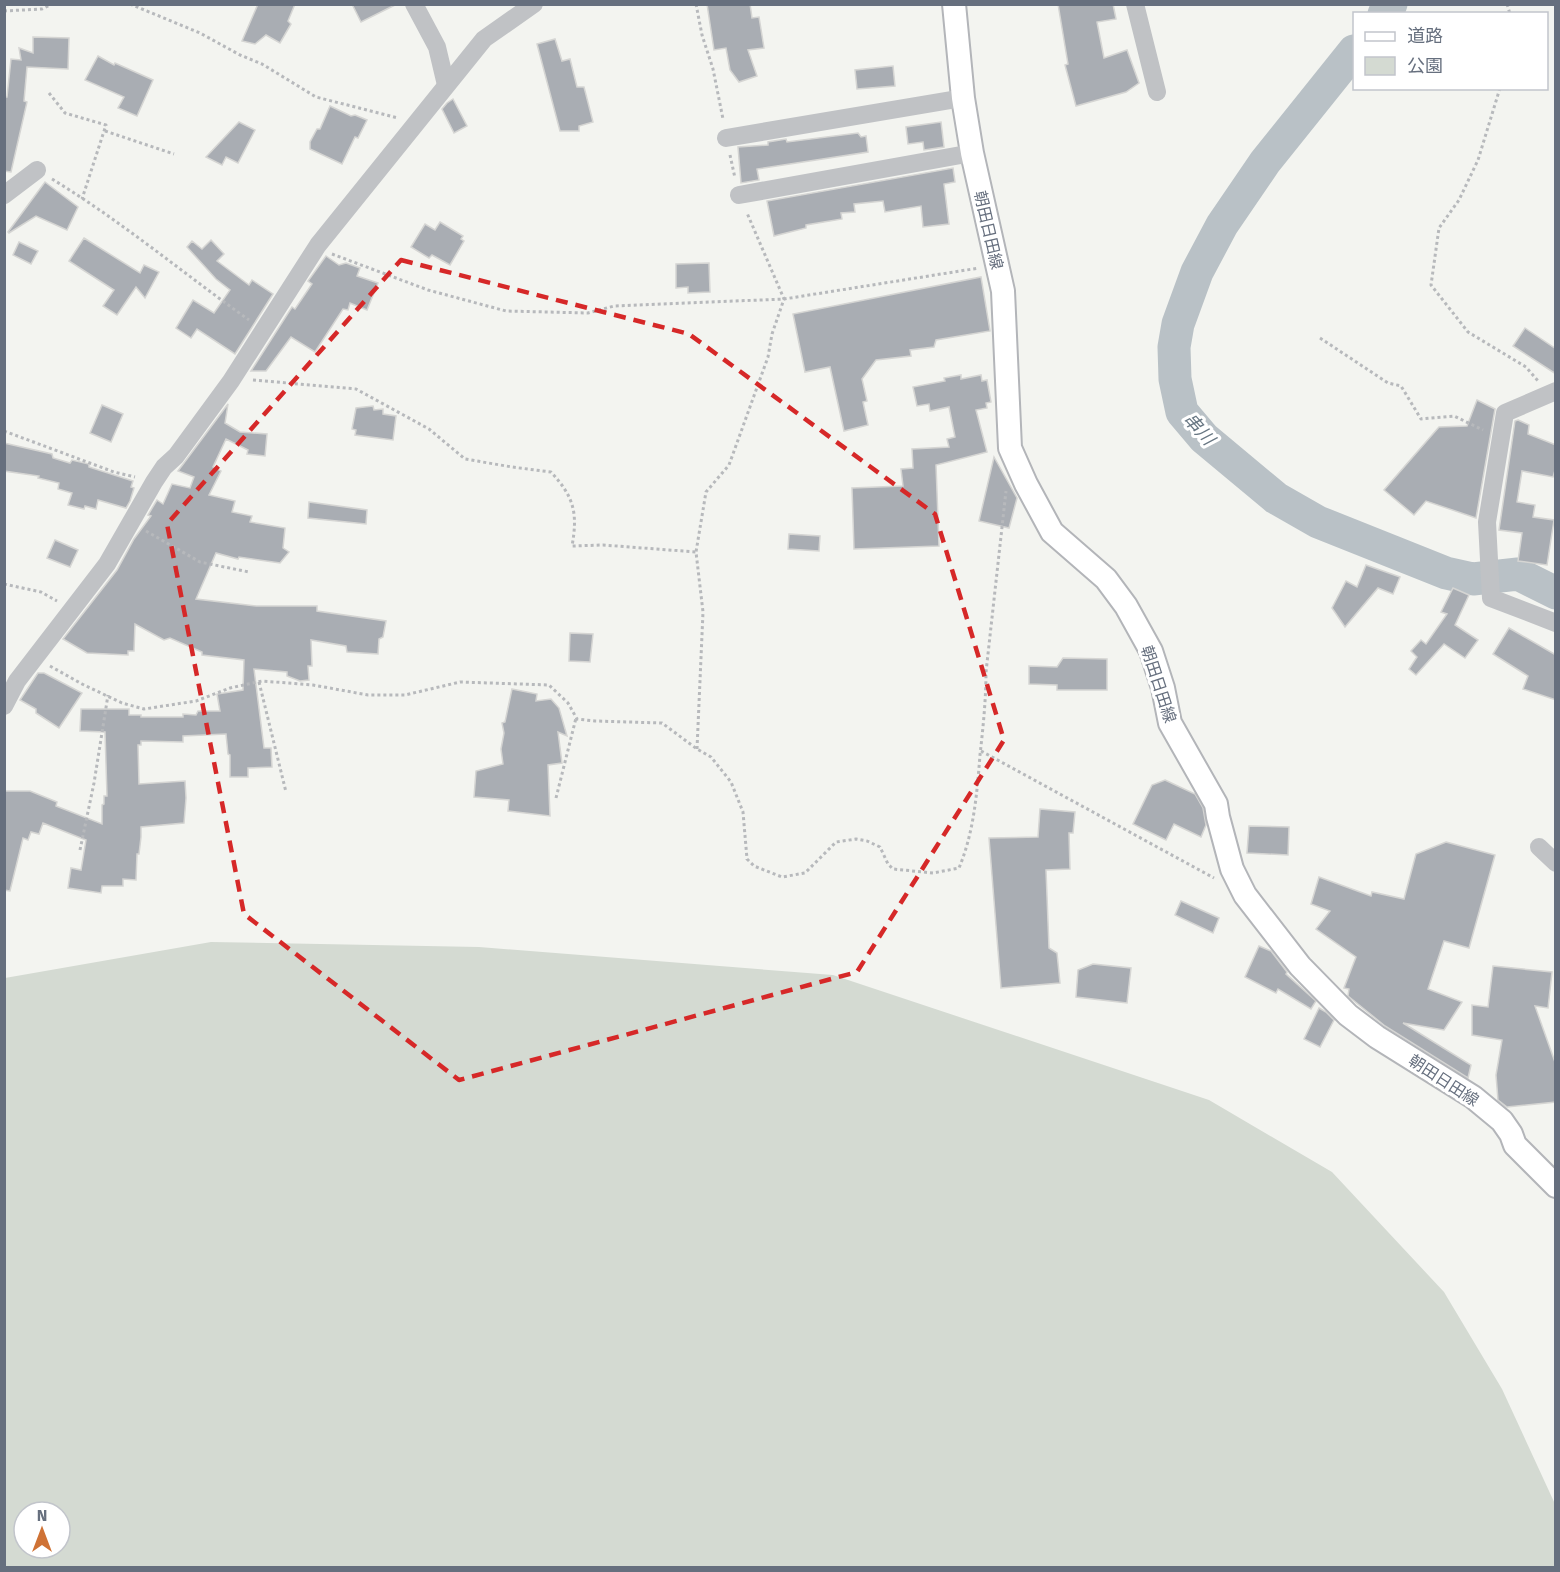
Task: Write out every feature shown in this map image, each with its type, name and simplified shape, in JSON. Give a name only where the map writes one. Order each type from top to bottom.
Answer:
[{"type":"main road","name":"朝田日田線","points":[[954,4],[963,98],[972,153],[998,265],[1003,300],[1010,448],[1026,484],[1052,532],[1106,579],[1126,606],[1151,651],[1163,688],[1170,723],[1216,804],[1232,869],[1245,895],[1300,966],[1348,1015],[1377,1037],[1480,1103],[1502,1121],[1515,1145],[1556,1186]]},
{"type":"street","points":[[414,4],[437,47],[446,85]]},
{"type":"street","points":[[4,706],[17,681],[107,564],[154,482],[231,381],[318,246],[484,39],[534,4]]},
{"type":"street","points":[[1135,4],[1157,92]]},
{"type":"street","points":[[726,138],[963,98]]},
{"type":"street","points":[[739,195],[972,153]]},
{"type":"street","points":[[4,195],[38,170]]},
{"type":"street","points":[[1552,392],[1505,413],[1487,522],[1491,598],[1556,623]]},
{"type":"street","points":[[1539,847],[1556,863]]},
{"type":"path","points":[[4,10],[42,9],[52,4]]},
{"type":"path","points":[[130,4],[200,33],[262,64],[316,97],[415,123]]},
{"type":"path","points":[[1499,90],[1478,160],[1459,200],[1439,228],[1431,285],[1468,332],[1526,368],[1552,392]]},
{"type":"path","points":[[49,93],[65,113],[106,125],[82,199]]},
{"type":"path","points":[[105,131],[174,154]]},
{"type":"path","points":[[38,170],[168,259],[199,285],[258,327],[264,328]]},
{"type":"path","points":[[318,246],[339,257],[428,290],[506,311],[588,313],[614,306],[784,299],[998,265]]},
{"type":"path","points":[[696,749],[703,612],[696,552],[706,492],[729,465],[768,357],[772,334],[784,299]]},
{"type":"path","points":[[1320,338],[1388,383],[1401,386],[1421,419],[1454,416],[1500,440]]},
{"type":"path","points":[[231,381],[256,380],[356,389],[429,429],[465,459],[512,468],[551,471],[573,503],[576,525],[572,546],[603,545],[696,552]]},
{"type":"path","points":[[4,431],[114,472],[154,482]]},
{"type":"path","points":[[36,656],[43,663],[82,684],[123,703],[144,709],[196,701],[230,688],[259,682],[313,685],[368,695],[405,695],[460,682],[549,685],[568,703],[577,719],[662,723],[696,749],[711,757],[731,782],[743,812],[747,859],[754,866],[782,877],[805,873],[836,842],[856,839],[880,847],[893,869],[933,873],[959,868],[969,845],[981,751],[986,672],[1006,491]]},
{"type":"path","points":[[131,522],[200,562],[249,572]]},
{"type":"path","points":[[4,584],[41,592],[72,610]]},
{"type":"path","points":[[259,682],[286,792]]},
{"type":"path","points":[[80,850],[94,783],[108,695]]},
{"type":"path","points":[[556,798],[576,717]]},
{"type":"path","points":[[981,751],[1214,879]]},
{"type":"highlighted area","points":[[401,260],[689,334],[935,514],[1004,740],[857,972],[459,1080],[244,914],[167,524]]},
{"type":"green space","points":[[211,942],[479,947],[833,975],[1209,1100],[1332,1172],[1444,1292],[1502,1389],[1555,1504],[1555,1567],[5,1567],[5,978]]},
{"type":"building","points":[[258,4],[295,4],[288,21],[291,24],[280,43],[266,35],[255,44],[242,41]]},
{"type":"building","points":[[352,4],[397,4],[361,22]]},
{"type":"building","points":[[707,4],[750,4],[752,18],[759,17],[764,48],[748,50],[757,76],[739,82],[730,70],[726,48],[714,50]]},
{"type":"building","points":[[1058,4],[1113,4],[1116,19],[1097,22],[1104,58],[1127,50],[1139,83],[1126,92],[1076,106],[1065,65],[1068,64]]},
{"type":"building","points":[[33,37],[69,38],[68,69],[27,67],[24,101],[27,102],[11,172],[4,171],[4,97],[7,97],[11,59],[21,60],[19,48],[33,53]]},
{"type":"building","points":[[555,39],[562,61],[570,59],[577,87],[584,87],[593,122],[579,126],[579,131],[560,131],[537,44]]},
{"type":"building","points":[[98,56],[114,65],[115,63],[153,80],[137,116],[118,108],[124,97],[85,80]]},
{"type":"building","points":[[893,66],[895,86],[857,89],[855,70]]},
{"type":"building","points":[[453,99],[467,126],[454,133],[442,109]]},
{"type":"building","points":[[330,106],[351,116],[355,115],[367,120],[358,138],[355,137],[342,164],[310,149],[310,142],[317,129],[320,129]]},
{"type":"building","points":[[239,122],[255,130],[238,163],[226,157],[222,165],[206,157]]},
{"type":"building","points":[[941,122],[944,147],[924,150],[923,142],[908,144],[906,127]]},
{"type":"building","points":[[858,133],[861,137],[866,136],[868,152],[757,169],[759,180],[741,183],[738,147],[768,145],[768,142],[786,139],[787,142]]},
{"type":"building","points":[[953,168],[955,182],[944,184],[949,224],[923,227],[921,206],[885,212],[883,201],[854,204],[855,212],[841,213],[842,219],[806,225],[806,228],[774,236],[767,201]]},
{"type":"building","points":[[45,182],[78,207],[67,230],[36,216],[9,233],[8,232]]},
{"type":"building","points":[[440,222],[463,236],[461,239],[464,241],[450,265],[432,255],[429,258],[411,247],[425,224],[435,230]]},
{"type":"building","points":[[84,238],[140,273],[144,265],[159,272],[145,298],[136,287],[117,315],[103,306],[114,290],[69,261]]},
{"type":"building","points":[[211,240],[224,254],[217,261],[249,285],[252,280],[273,294],[235,354],[197,329],[191,338],[176,328],[193,300],[214,313],[230,290],[216,279],[187,247],[192,241],[202,249]]},
{"type":"building","points":[[19,242],[38,251],[31,264],[13,255]]},
{"type":"building","points":[[326,256],[339,265],[346,263],[360,268],[357,276],[378,283],[367,310],[350,303],[348,310],[343,309],[315,352],[291,337],[266,371],[251,371],[292,307],[295,309],[312,284],[308,281]]},
{"type":"building","points":[[709,263],[710,292],[688,293],[688,287],[676,288],[676,264]]},
{"type":"building","points":[[981,277],[990,331],[936,340],[934,347],[910,350],[911,356],[876,360],[862,379],[867,401],[863,402],[868,425],[844,431],[830,367],[805,372],[793,314]]},
{"type":"building","points":[[1525,328],[1556,349],[1556,374],[1513,346]]},
{"type":"building","points":[[961,375],[961,379],[981,375],[982,381],[987,380],[991,402],[986,403],[987,408],[976,410],[987,452],[936,465],[939,546],[854,549],[852,488],[903,486],[901,469],[913,468],[912,449],[949,447],[947,439],[955,437],[949,407],[930,411],[929,404],[917,406],[913,387],[945,381],[944,378]]},
{"type":"building","points":[[1477,400],[1495,409],[1476,518],[1426,501],[1414,515],[1384,490],[1439,427],[1467,426]]},
{"type":"building","points":[[228,404],[225,423],[240,432],[267,434],[265,456],[247,454],[248,450],[226,439],[213,467],[221,471],[209,495],[235,501],[232,512],[252,516],[250,522],[285,528],[283,548],[289,552],[280,563],[239,557],[238,559],[216,553],[196,599],[256,606],[317,606],[317,611],[386,621],[383,637],[379,639],[378,654],[347,652],[346,646],[311,640],[312,666],[308,666],[309,680],[300,681],[287,676],[287,672],[254,669],[264,748],[271,748],[272,767],[248,768],[248,777],[230,777],[230,755],[226,734],[183,736],[183,742],[141,741],[141,745],[138,745],[139,784],[185,781],[186,798],[184,823],[141,827],[136,880],[123,879],[123,886],[102,886],[101,893],[68,888],[71,868],[81,870],[86,840],[43,823],[39,834],[31,832],[28,840],[23,838],[10,891],[4,890],[4,791],[30,791],[57,802],[56,806],[102,824],[102,805],[104,796],[107,796],[105,732],[80,731],[81,709],[129,709],[129,715],[141,715],[141,717],[183,717],[183,714],[196,715],[198,711],[220,711],[217,694],[243,690],[244,660],[202,655],[202,652],[170,638],[164,640],[135,624],[134,651],[128,651],[128,655],[87,653],[63,639],[117,570],[134,539],[151,516],[148,515],[157,500],[163,504],[172,484],[190,488],[194,477],[178,471]]},
{"type":"building","points":[[102,405],[123,414],[111,442],[90,433]]},
{"type":"building","points":[[373,406],[374,410],[383,409],[383,414],[396,416],[393,440],[355,435],[356,430],[352,429],[356,408]]},
{"type":"building","points":[[1515,421],[1529,425],[1528,434],[1556,445],[1556,467],[1553,477],[1522,471],[1517,502],[1535,505],[1533,517],[1554,520],[1547,565],[1518,561],[1522,533],[1499,530]]},
{"type":"building","points":[[4,443],[52,454],[53,458],[70,463],[72,460],[89,464],[89,467],[133,481],[131,487],[134,488],[130,501],[126,508],[98,500],[96,509],[68,505],[72,493],[58,489],[59,483],[38,478],[39,476],[4,471]]},
{"type":"building","points":[[994,457],[1017,498],[1009,528],[979,521]]},
{"type":"building","points":[[309,502],[367,510],[366,524],[308,518]]},
{"type":"building","points":[[789,534],[820,536],[819,551],[788,549]]},
{"type":"building","points":[[55,540],[78,550],[70,567],[47,558]]},
{"type":"building","points":[[1366,565],[1400,577],[1393,594],[1378,588],[1345,627],[1332,608],[1346,581],[1357,587]]},
{"type":"building","points":[[1453,588],[1469,595],[1455,625],[1478,640],[1465,658],[1444,644],[1416,675],[1409,669],[1417,657],[1411,651],[1421,640],[1426,644],[1447,614],[1441,612]]},
{"type":"building","points":[[1509,628],[1556,655],[1556,700],[1523,689],[1528,676],[1493,654]]},
{"type":"building","points":[[570,633],[593,634],[590,662],[569,661]]},
{"type":"building","points":[[1063,658],[1107,659],[1107,690],[1057,690],[1057,685],[1029,684],[1029,666],[1057,667]]},
{"type":"building","points":[[38,673],[44,673],[82,693],[59,728],[36,713],[36,709],[20,700]]},
{"type":"building","points":[[512,689],[537,694],[536,701],[551,699],[559,708],[567,736],[558,732],[562,763],[548,765],[550,816],[508,811],[509,800],[474,797],[476,771],[503,764],[502,723],[505,722]]},
{"type":"building","points":[[1165,780],[1195,794],[1203,808],[1206,825],[1201,837],[1174,824],[1166,840],[1133,824],[1152,785]]},
{"type":"building","points":[[1040,809],[1075,812],[1073,833],[1069,833],[1070,869],[1046,870],[1049,948],[1057,953],[1060,983],[1001,988],[989,838],[1038,837]]},
{"type":"building","points":[[1249,826],[1289,827],[1288,855],[1247,853]]},
{"type":"building","points":[[1446,842],[1495,855],[1469,948],[1444,941],[1428,989],[1462,1002],[1444,1030],[1403,1023],[1471,1065],[1468,1078],[1385,1026],[1348,996],[1349,989],[1344,988],[1356,957],[1316,929],[1330,911],[1311,904],[1319,877],[1371,896],[1372,892],[1404,899],[1416,854]]},
{"type":"building","points":[[1181,901],[1219,918],[1213,933],[1175,915]]},
{"type":"building","points":[[1259,946],[1271,951],[1287,972],[1286,974],[1316,1001],[1311,1009],[1278,989],[1276,993],[1245,977]]},
{"type":"building","points":[[1093,964],[1131,968],[1127,1003],[1076,997],[1078,970]]},
{"type":"building","points":[[1493,966],[1552,972],[1548,1008],[1535,1006],[1556,1065],[1556,1102],[1507,1107],[1498,1100],[1496,1075],[1502,1040],[1472,1035],[1472,1005],[1488,1007]]},
{"type":"building","points":[[1319,1008],[1334,1020],[1320,1047],[1304,1039]]},
{"type":"waterway","name":"串川","points":[[1385,12],[1391,4]]},
{"type":"waterway","name":"串川","points":[[1353,52],[1265,162],[1222,225],[1197,272],[1178,324],[1174,347],[1175,379],[1182,412],[1204,438],[1276,498],[1318,522],[1446,573],[1473,579],[1518,574],[1556,593]]}]
